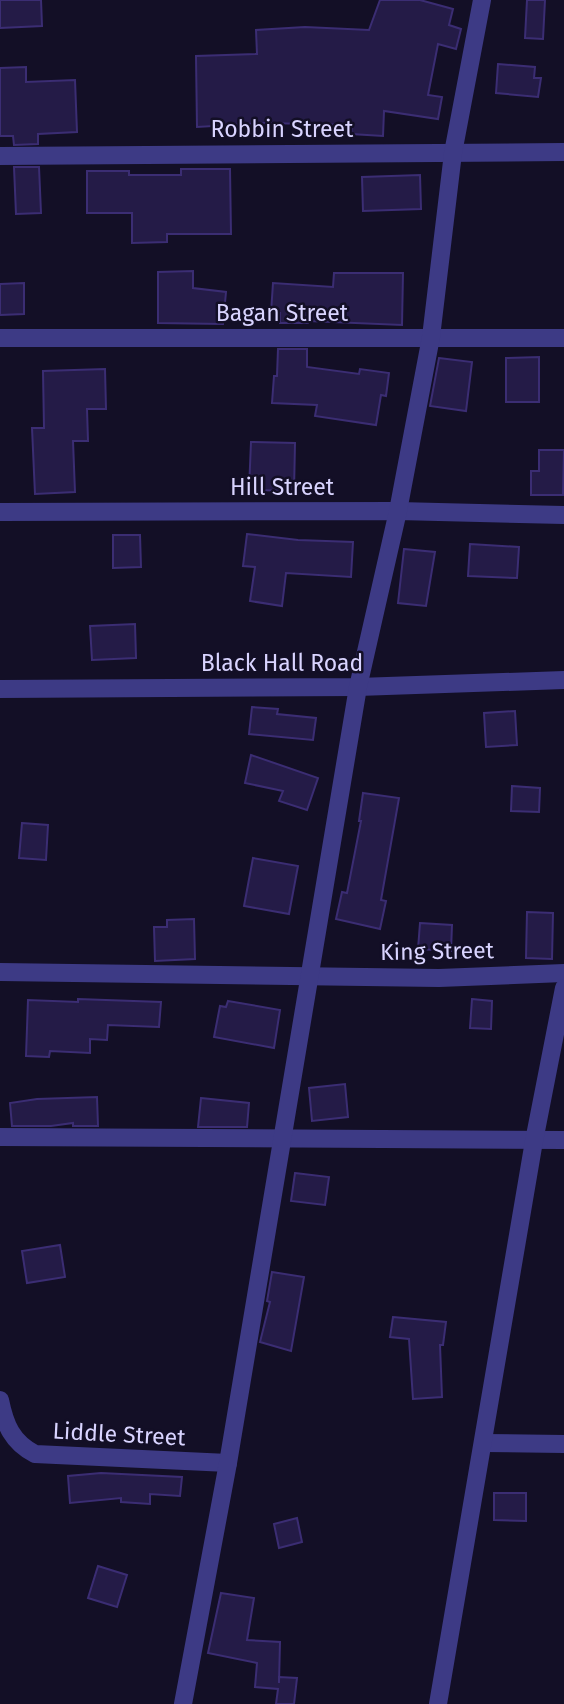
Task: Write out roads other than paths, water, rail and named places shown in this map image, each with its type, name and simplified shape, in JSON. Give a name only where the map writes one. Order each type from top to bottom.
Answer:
[{"type":"street","points":[[183,1704],[228,1464],[358,687],[398,511],[431,337],[453,153],[482,0]]},
{"type":"street","name":"Robbin Street","points":[[0,156],[564,152]]},
{"type":"street","name":"Bagan Street","points":[[0,338],[564,338]]},
{"type":"street","name":"Hill Street","points":[[0,512],[398,511],[564,515]]},
{"type":"street","name":"Black Hall Road","points":[[0,688],[358,687],[564,680]]},
{"type":"street","name":"King Street","points":[[0,972],[439,978],[564,973]]},
{"type":"street","points":[[438,1704],[534,1141],[564,988]]},
{"type":"street","points":[[0,1137],[564,1140]]},
{"type":"street","name":"Liddle Street","points":[[0,1400],[9,1432],[21,1447],[35,1454],[228,1464]]},
{"type":"street","points":[[484,1443],[564,1444]]}]
